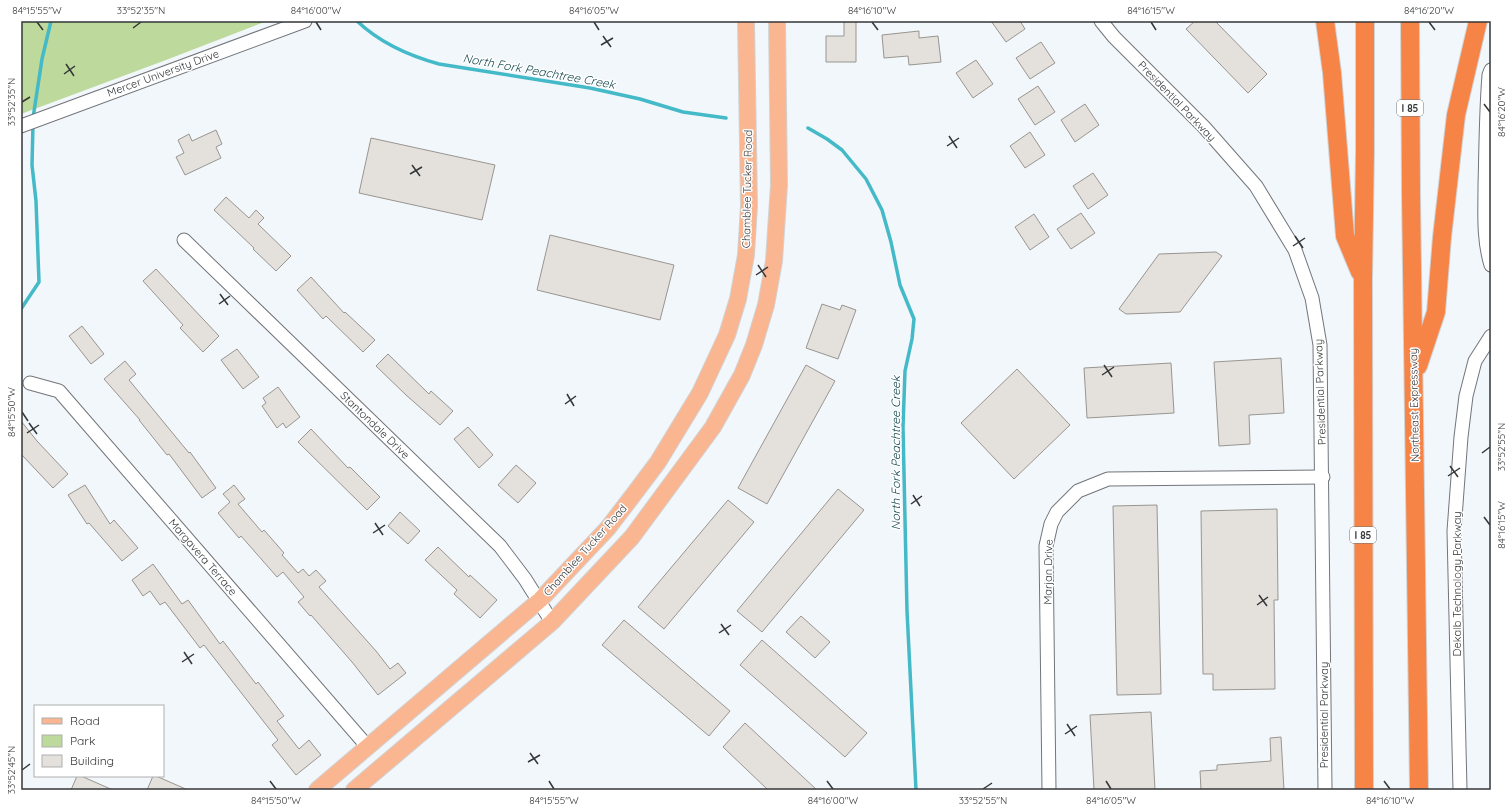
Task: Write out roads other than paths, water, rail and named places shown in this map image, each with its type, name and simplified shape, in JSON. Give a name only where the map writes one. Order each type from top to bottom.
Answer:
[{"type":"highway","points":[[1325,21],[1332,73],[1345,236],[1363,280]]},
{"type":"highway","name":"I 85","points":[[1364,790],[1363,280],[1366,150],[1365,21]]},
{"type":"highway","name":"Northeast Expressway","points":[[1410,21],[1419,790]]},
{"type":"highway","points":[[1414,378],[1436,312],[1442,237],[1456,115],[1478,21]]},
{"type":"main road","name":"Chamblee Tucker Road","points":[[317,790],[540,600],[608,528],[658,462],[700,393],[728,336],[738,299],[746,255],[749,206],[746,21]]},
{"type":"main road","points":[[354,790],[552,622],[632,537],[713,427],[742,376],[754,345],[766,305],[774,262],[778,185],[777,21]]},
{"type":"street","name":"Mercer University Drive","points":[[23,125],[304,21]]},
{"type":"street","points":[[737,21],[746,42]]},
{"type":"street","name":"Presidential Parkway","points":[[1101,21],[1114,37],[1204,127],[1256,186],[1295,250],[1312,298],[1320,346],[1323,477],[1325,790]]},
{"type":"street","points":[[1491,70],[1489,75],[1486,122],[1485,230],[1488,256],[1491,265]]},
{"type":"street","name":"Stantondale Drive","points":[[184,240],[500,546],[540,600],[552,622]]},
{"type":"street","name":"Dekalb Technology Parkway","points":[[1460,790],[1455,523],[1466,396],[1475,361],[1491,336]]},
{"type":"street","name":"Margavera Terrace","points":[[30,383],[59,391],[367,746]]},
{"type":"street","name":"Marjan Drive","points":[[1049,790],[1046,546],[1051,524],[1058,512],[1078,490],[1108,479],[1323,477]]},
{"type":"waterway","points":[[33,118],[42,59],[51,21]]},
{"type":"waterway","name":"North Fork Peachtree Creek","points":[[357,21],[385,42],[417,57],[439,64],[590,88],[640,99],[683,112],[726,118]]},
{"type":"waterway","points":[[21,309],[39,282],[36,201],[32,165],[33,124]]},
{"type":"waterway","name":"North Fork Peachtree Creek","points":[[808,128],[842,150],[866,179],[882,210],[891,242],[900,285],[914,319],[912,339],[905,371],[903,427],[907,611],[916,790]]}]
